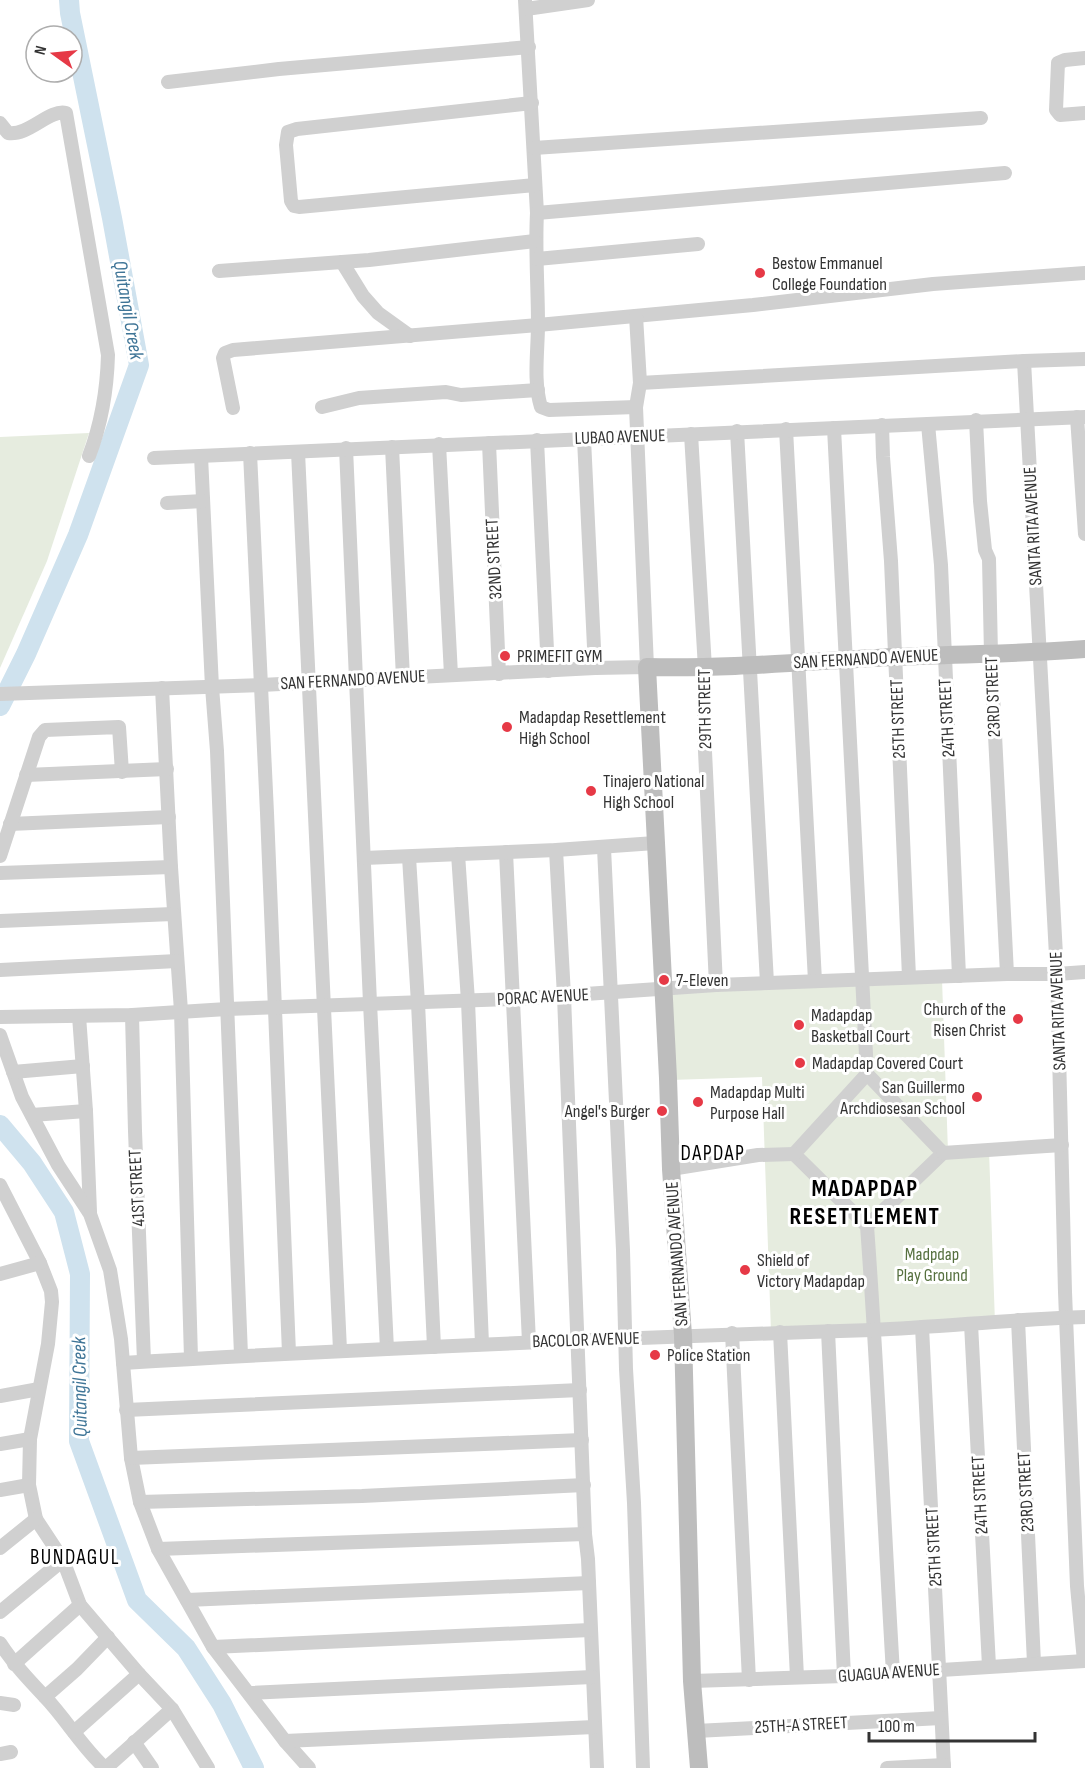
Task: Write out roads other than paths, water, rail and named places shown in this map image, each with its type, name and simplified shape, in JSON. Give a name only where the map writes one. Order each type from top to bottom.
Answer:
[{"type":"main road","name":"SAN FERNANDO AVENUE","points":[[699,1768],[693,1681],[683,1335],[671,1169],[647,667],[705,668],[846,659],[1040,653],[1085,649]]},
{"type":"street","points":[[588,0],[526,4],[537,213],[538,390],[541,407],[549,410],[636,407]]},
{"type":"street","points":[[168,82],[279,69],[529,47]]},
{"type":"street","points":[[1085,58],[1058,63],[1056,110],[1060,115],[1085,113]]},
{"type":"street","points":[[532,103],[292,130],[288,132],[286,145],[291,201],[294,206],[299,207],[535,185]]},
{"type":"street","points":[[0,123],[8,133],[14,134],[57,113],[66,113],[108,355],[107,390],[97,436],[89,456]]},
{"type":"street","points":[[534,148],[981,118]]},
{"type":"street","points":[[537,213],[1005,173]]},
{"type":"street","points":[[219,271],[342,262],[536,241]]},
{"type":"street","points":[[537,259],[698,244]]},
{"type":"street","points":[[342,262],[363,296],[378,313],[410,336]]},
{"type":"street","points":[[233,408],[223,357],[225,353],[233,350],[538,326],[753,305],[933,284],[1085,273]]},
{"type":"street","name":"SAN FERNANDO AVENUE","points":[[0,694],[261,685],[647,667],[636,407],[640,383],[636,315]]},
{"type":"street","points":[[640,383],[1085,359]]},
{"type":"street","name":"SANTA RITA AVENUE","points":[[1024,361],[1057,974],[1066,1317],[1080,1519],[1077,1586],[1085,1661]]},
{"type":"street","points":[[322,407],[358,398],[446,392],[461,394],[538,390]]},
{"type":"street","points":[[1081,417],[1085,534]]},
{"type":"street","name":"LUBAO AVENUE","points":[[154,458],[1081,417]]},
{"type":"street","name":"23RD STREET","points":[[976,420],[980,501],[985,550],[989,559],[991,655],[1007,974]]},
{"type":"street","name":"24TH STREET","points":[[928,424],[941,565],[959,976]]},
{"type":"street","name":"25TH STREET","points":[[882,425],[891,561],[909,977]]},
{"type":"street","points":[[834,428],[867,1074],[944,1153]]},
{"type":"street","points":[[786,429],[815,981]]},
{"type":"street","points":[[737,431],[767,983]]},
{"type":"street","name":"29TH STREET","points":[[691,434],[705,668],[704,730],[716,985]]},
{"type":"street","points":[[584,439],[595,668]]},
{"type":"street","points":[[537,440],[548,671]]},
{"type":"street","name":"32ND STREET","points":[[489,443],[499,674]]},
{"type":"street","points":[[439,444],[451,675]]},
{"type":"street","points":[[392,447],[403,678]]},
{"type":"street","points":[[346,448],[387,1349]]},
{"type":"street","points":[[298,452],[340,1350]]},
{"type":"street","points":[[250,453],[289,1353]]},
{"type":"street","points":[[201,456],[217,751],[241,1355]]},
{"type":"street","points":[[167,503],[203,501]]},
{"type":"street","points":[[162,688],[181,1011],[191,1358]]},
{"type":"street","points":[[0,856],[41,734],[48,729],[119,727],[122,772]]},
{"type":"street","points":[[26,776],[167,769]]},
{"type":"street","points":[[10,824],[169,818]]},
{"type":"street","points":[[364,858],[604,848],[655,843]]},
{"type":"street","points":[[604,848],[634,1503],[643,1768]]},
{"type":"street","points":[[556,850],[597,1768]]},
{"type":"street","points":[[506,852],[529,1342]]},
{"type":"street","points":[[458,854],[468,1000],[482,1344]]},
{"type":"street","points":[[409,857],[434,1347]]},
{"type":"street","points":[[0,873],[171,867]]},
{"type":"street","points":[[0,921],[174,914]]},
{"type":"street","points":[[0,970],[177,961]]},
{"type":"street","name":"PORAC AVENUE","points":[[0,1017],[132,1015],[227,1009],[513,999],[716,985],[1085,972]]},
{"type":"street","name":"41ST STREET","points":[[132,1015],[144,1361]]},
{"type":"street","points":[[79,1016],[90,1214]]},
{"type":"street","points":[[0,1035],[32,1115],[58,1164],[90,1214],[114,1286],[131,1458],[140,1503],[158,1550],[213,1647],[285,1742],[309,1768]]},
{"type":"street","points":[[13,1072],[83,1066]]},
{"type":"street","points":[[671,1169],[758,1155],[794,1154],[867,1074]]},
{"type":"street","points":[[32,1115],[86,1111]]},
{"type":"street","points":[[867,1226],[944,1153],[1062,1145]]},
{"type":"street","points":[[794,1154],[867,1226],[893,1672]]},
{"type":"street","points":[[2,1194],[40,1263],[51,1291],[48,1344],[30,1439],[29,1485],[36,1520],[63,1560],[80,1605],[172,1709],[208,1768]]},
{"type":"street","points":[[0,1274],[40,1263]]},
{"type":"street","name":"BACOLOR AVENUE","points":[[123,1363],[340,1350],[732,1333],[874,1330],[1085,1317]]},
{"type":"street","name":"23RD STREET","points":[[1018,1320],[1034,1663]]},
{"type":"street","name":"24TH STREET","points":[[971,1324],[989,1666]]},
{"type":"street","name":"25TH STREET","points":[[922,1327],[944,1767]]},
{"type":"street","points":[[828,1331],[844,1676]]},
{"type":"street","points":[[780,1332],[797,1677]]},
{"type":"street","points":[[732,1333],[749,1680]]},
{"type":"street","points":[[0,1396],[39,1389]]},
{"type":"street","points":[[126,1410],[580,1390]]},
{"type":"street","points":[[0,1444],[30,1439]]},
{"type":"street","points":[[131,1458],[582,1440]]},
{"type":"street","points":[[0,1490],[29,1485]]},
{"type":"street","points":[[140,1503],[362,1496],[584,1485]]},
{"type":"street","points":[[0,1548],[36,1520]]},
{"type":"street","points":[[158,1550],[585,1534]]},
{"type":"street","points":[[0,1612],[63,1560]]},
{"type":"street","points":[[187,1600],[589,1583]]},
{"type":"street","points":[[14,1664],[80,1605]]},
{"type":"street","points":[[213,1647],[590,1630]]},
{"type":"street","points":[[45,1697],[108,1637]]},
{"type":"street","points":[[0,1643],[14,1664],[105,1768],[172,1709]]},
{"type":"street","name":"GUAGUA AVENUE","points":[[693,1681],[844,1676],[1085,1661]]},
{"type":"street","points":[[74,1732],[139,1674]]},
{"type":"street","points":[[249,1694],[592,1677]]},
{"type":"street","name":"25TH-A STREET","points":[[696,1731],[941,1718]]},
{"type":"street","points":[[285,1742],[594,1726]]},
{"type":"street","points":[[134,1742],[152,1768]]},
{"type":"street","points":[[887,1768],[944,1767]]},
{"type":"waterway","name":"Quitangil Creek","points":[[0,706],[26,654],[78,535],[139,365],[69,0]]},
{"type":"waterway","name":"Quitangil Creek","points":[[0,1125],[32,1163],[64,1212],[80,1274],[79,1441],[137,1600],[186,1648],[222,1704],[254,1768]]},
{"type":"place","name":"Bestow Emmanuel College Foundation","points":[[760,273]]},
{"type":"place","name":"PRIMEFIT GYM","points":[[505,656]]},
{"type":"place","name":"Madapdap Resettlement High School","points":[[507,727]]},
{"type":"place","name":"Tinajero National High School","points":[[591,791]]},
{"type":"place","name":"7-Eleven","points":[[664,980]]},
{"type":"place","name":"Church of the Risen Christ","points":[[1018,1019]]},
{"type":"place","name":"Madapdap Basketball Court","points":[[799,1025]]},
{"type":"place","name":"Madapdap Covered Court","points":[[800,1063]]},
{"type":"place","name":"San Guillermo Archdiosesan School","points":[[977,1097]]},
{"type":"place","name":"Madapdap Multi Purpose Hall","points":[[698,1102]]},
{"type":"place","name":"Angel's Burger","points":[[662,1111]]},
{"type":"place","name":"Shield of Victory Madapdap","points":[[745,1270]]},
{"type":"place","name":"Police Station","points":[[655,1355]]},
{"type":"district","name":"DAPDAP","points":[[713,1153]]},
{"type":"district","name":"MADAPDAP RESETTLEMENT","points":[[865,1202]]},
{"type":"district","name":"BUNDAGUL","points":[[75,1557]]},
{"type":"park label","name":"Madpdap Play Ground","points":[[932,1264]]}]
